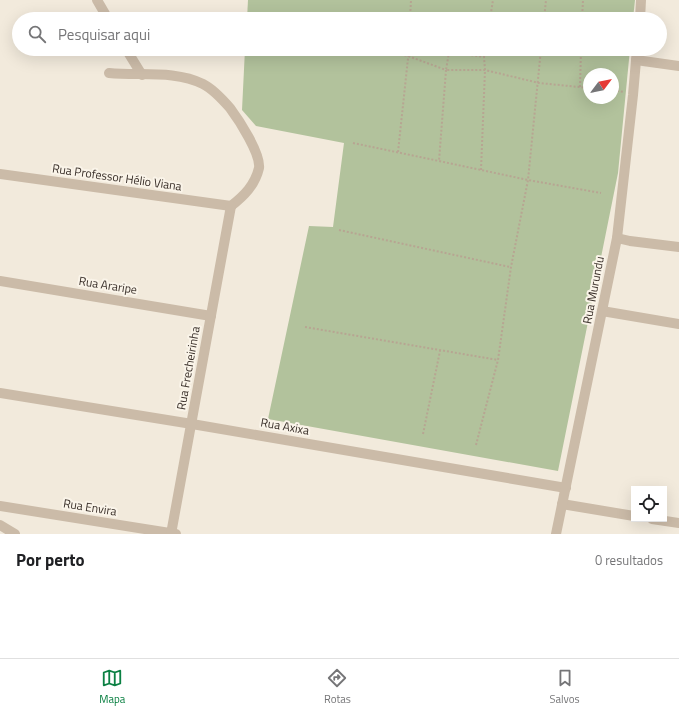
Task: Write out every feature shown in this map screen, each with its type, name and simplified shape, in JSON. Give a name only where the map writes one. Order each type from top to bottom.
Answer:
[{"type":"street","points":[[97,0],[104,12]]},
{"type":"street","points":[[640,12],[641,0]]},
{"type":"street","points":[[130,56],[142,75]]},
{"type":"street","name":"Rua Murundu","points":[[556,534],[617,238],[636,56]]},
{"type":"street","points":[[636,60],[679,66]]},
{"type":"street","points":[[109,73],[164,75],[186,78],[203,84],[221,99],[238,120],[256,152],[259,166],[256,179],[249,191],[231,206]]},
{"type":"street","name":"Rua Professor Hélio Viana","points":[[0,174],[231,206]]},
{"type":"street","name":"Rua Frecheirinha","points":[[173,534],[231,206]]},
{"type":"street","points":[[617,238],[679,247]]},
{"type":"street","name":"Rua Araripe","points":[[0,281],[211,316]]},
{"type":"street","points":[[602,311],[679,324]]},
{"type":"street","name":"Rua Axixa","points":[[0,393],[192,424],[566,488]]},
{"type":"street","points":[[562,504],[631,516]]},
{"type":"street","name":"Rua Envira","points":[[0,506],[173,534]]},
{"type":"street","points":[[667,522],[679,524]]},
{"type":"street","points":[[0,525],[15,534]]},
{"type":"path","points":[[410,12],[411,0]]},
{"type":"path","points":[[491,12],[493,0]]},
{"type":"path","points":[[545,12],[546,0]]},
{"type":"path","points":[[582,12],[583,0]]},
{"type":"path","points":[[398,152],[408,56],[446,70],[485,70],[538,83],[583,87]]},
{"type":"path","points":[[439,161],[448,56]]},
{"type":"path","points":[[477,56],[484,57],[485,70],[481,170]]},
{"type":"path","points":[[476,445],[498,360],[510,267],[528,180],[541,56]]},
{"type":"path","points":[[580,87],[581,56]]},
{"type":"path","points":[[354,144],[528,180],[601,193]]},
{"type":"path","points":[[339,230],[510,267]]},
{"type":"path","points":[[305,327],[498,360]]},
{"type":"path","points":[[423,434],[440,350]]},
{"type":"green space","points":[[248,0],[635,0],[634,12],[247,12]]},
{"type":"green space","points":[[245,56],[629,56],[618,173],[558,471],[268,419],[309,226],[333,227],[344,143],[256,126],[242,110]]}]
